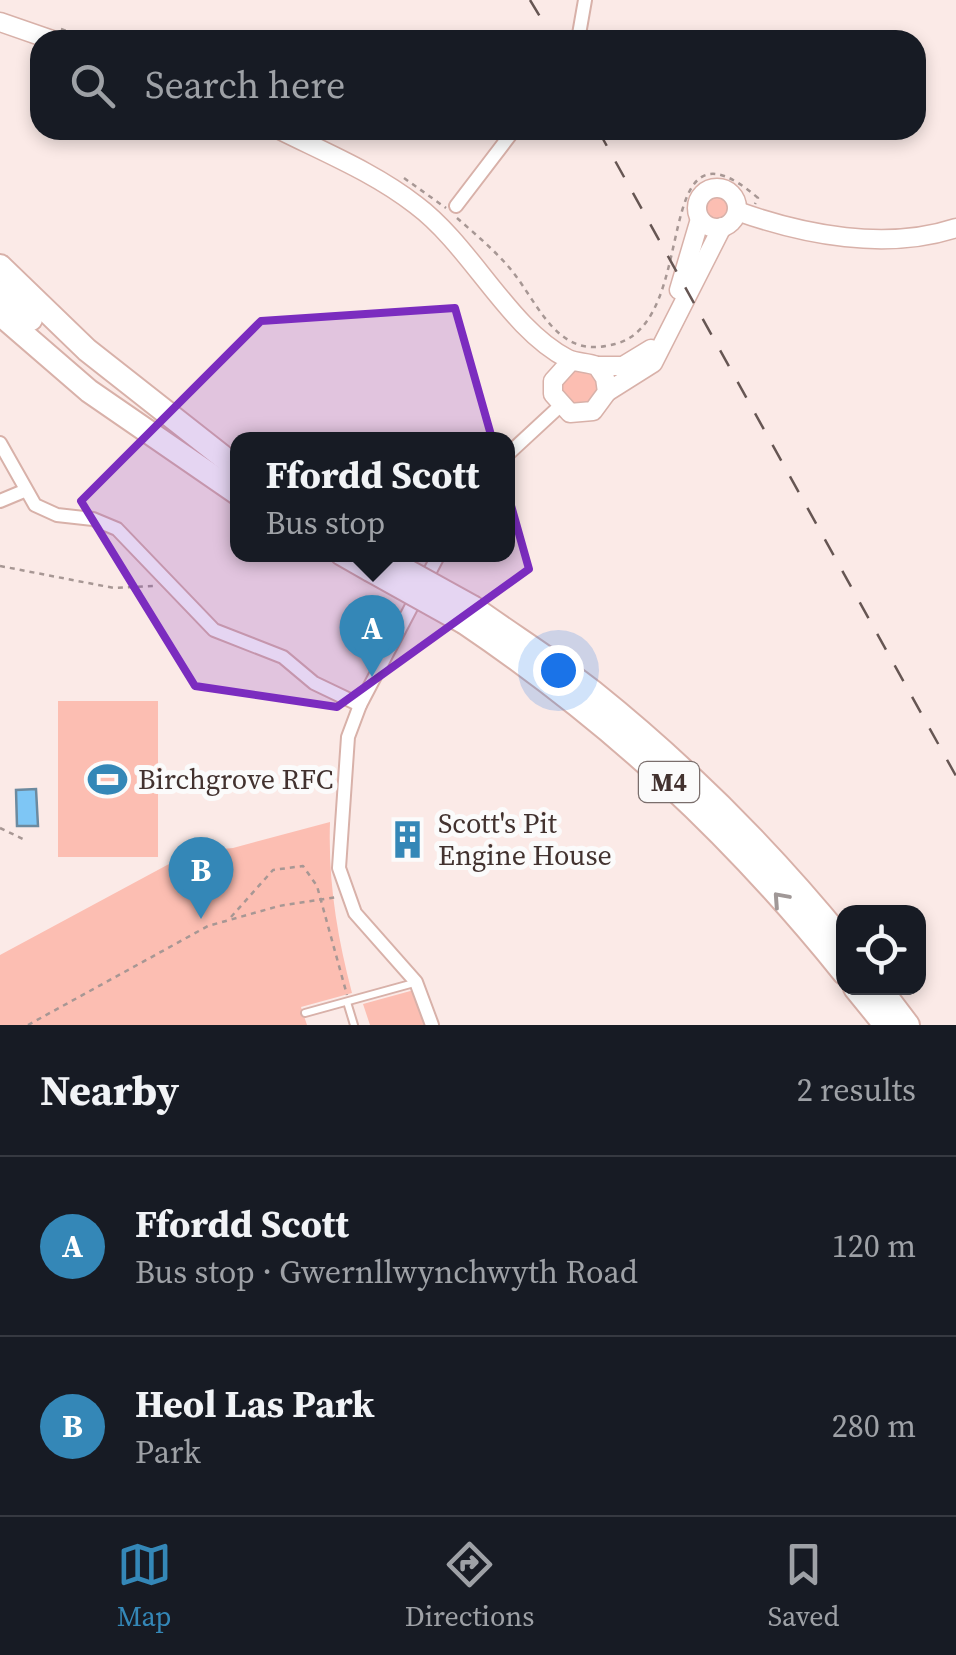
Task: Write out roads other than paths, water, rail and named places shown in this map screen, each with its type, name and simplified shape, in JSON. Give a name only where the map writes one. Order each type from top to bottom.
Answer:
[{"type":"highway","points":[[0,266],[87,350],[230,465]]},
{"type":"highway","points":[[0,292],[99,377],[230,466]]},
{"type":"highway","points":[[0,314],[89,391]]},
{"type":"highway","points":[[0,330],[230,487]]},
{"type":"highway","name":"M4","points":[[379,562],[592,691],[693,782],[805,894],[836,932]]},
{"type":"highway","name":"M4","points":[[470,615],[628,742],[690,801],[836,964]]},
{"type":"highway","points":[[861,995],[885,1025]]},
{"type":"highway","points":[[885,995],[908,1025]]},
{"type":"main road","points":[[0,22],[30,32]]},
{"type":"main road","points":[[300,140],[380,180],[418,206],[472,258],[526,328],[572,361],[597,366],[623,366],[645,357],[656,343],[672,314],[700,218],[699,200],[713,188],[731,193],[737,211]]},
{"type":"main road","points":[[607,392],[652,363],[659,354],[704,255],[737,211]]},
{"type":"main road","points":[[737,211],[782,226],[864,240],[956,228]]},
{"type":"main road","points":[[700,218],[711,227],[722,227]]},
{"type":"main road","points":[[572,361],[553,380],[560,406],[582,414],[602,403],[607,392],[606,378],[597,366]]},
{"type":"street","points":[[580,30],[584,0]]},
{"type":"street","points":[[456,206],[506,140]]},
{"type":"street","points":[[515,448],[560,406]]},
{"type":"street","points":[[0,443],[35,505],[56,515],[94,519],[118,529],[159,583],[214,630],[284,658],[314,683],[360,705]]},
{"type":"street","points":[[0,502],[24,491]]},
{"type":"street","points":[[432,1025],[416,982],[355,913],[339,868],[348,737],[360,705],[435,562]]},
{"type":"lane","points":[[305,1013],[416,982]]},
{"type":"lane","points":[[348,1001],[354,1025]]},
{"type":"railway","points":[[530,0],[548,30]]},
{"type":"railway","points":[[604,140],[956,776]]},
{"type":"place","name":"Ffordd Scott","points":[[372,677]]},
{"type":"place","name":"Birchgrove RFC","points":[[108,779]]},
{"type":"place","name":"Scott's Pit Engine House","points":[[408,839]]},
{"type":"place","name":"Heol Las Park","points":[[201,919]]}]
